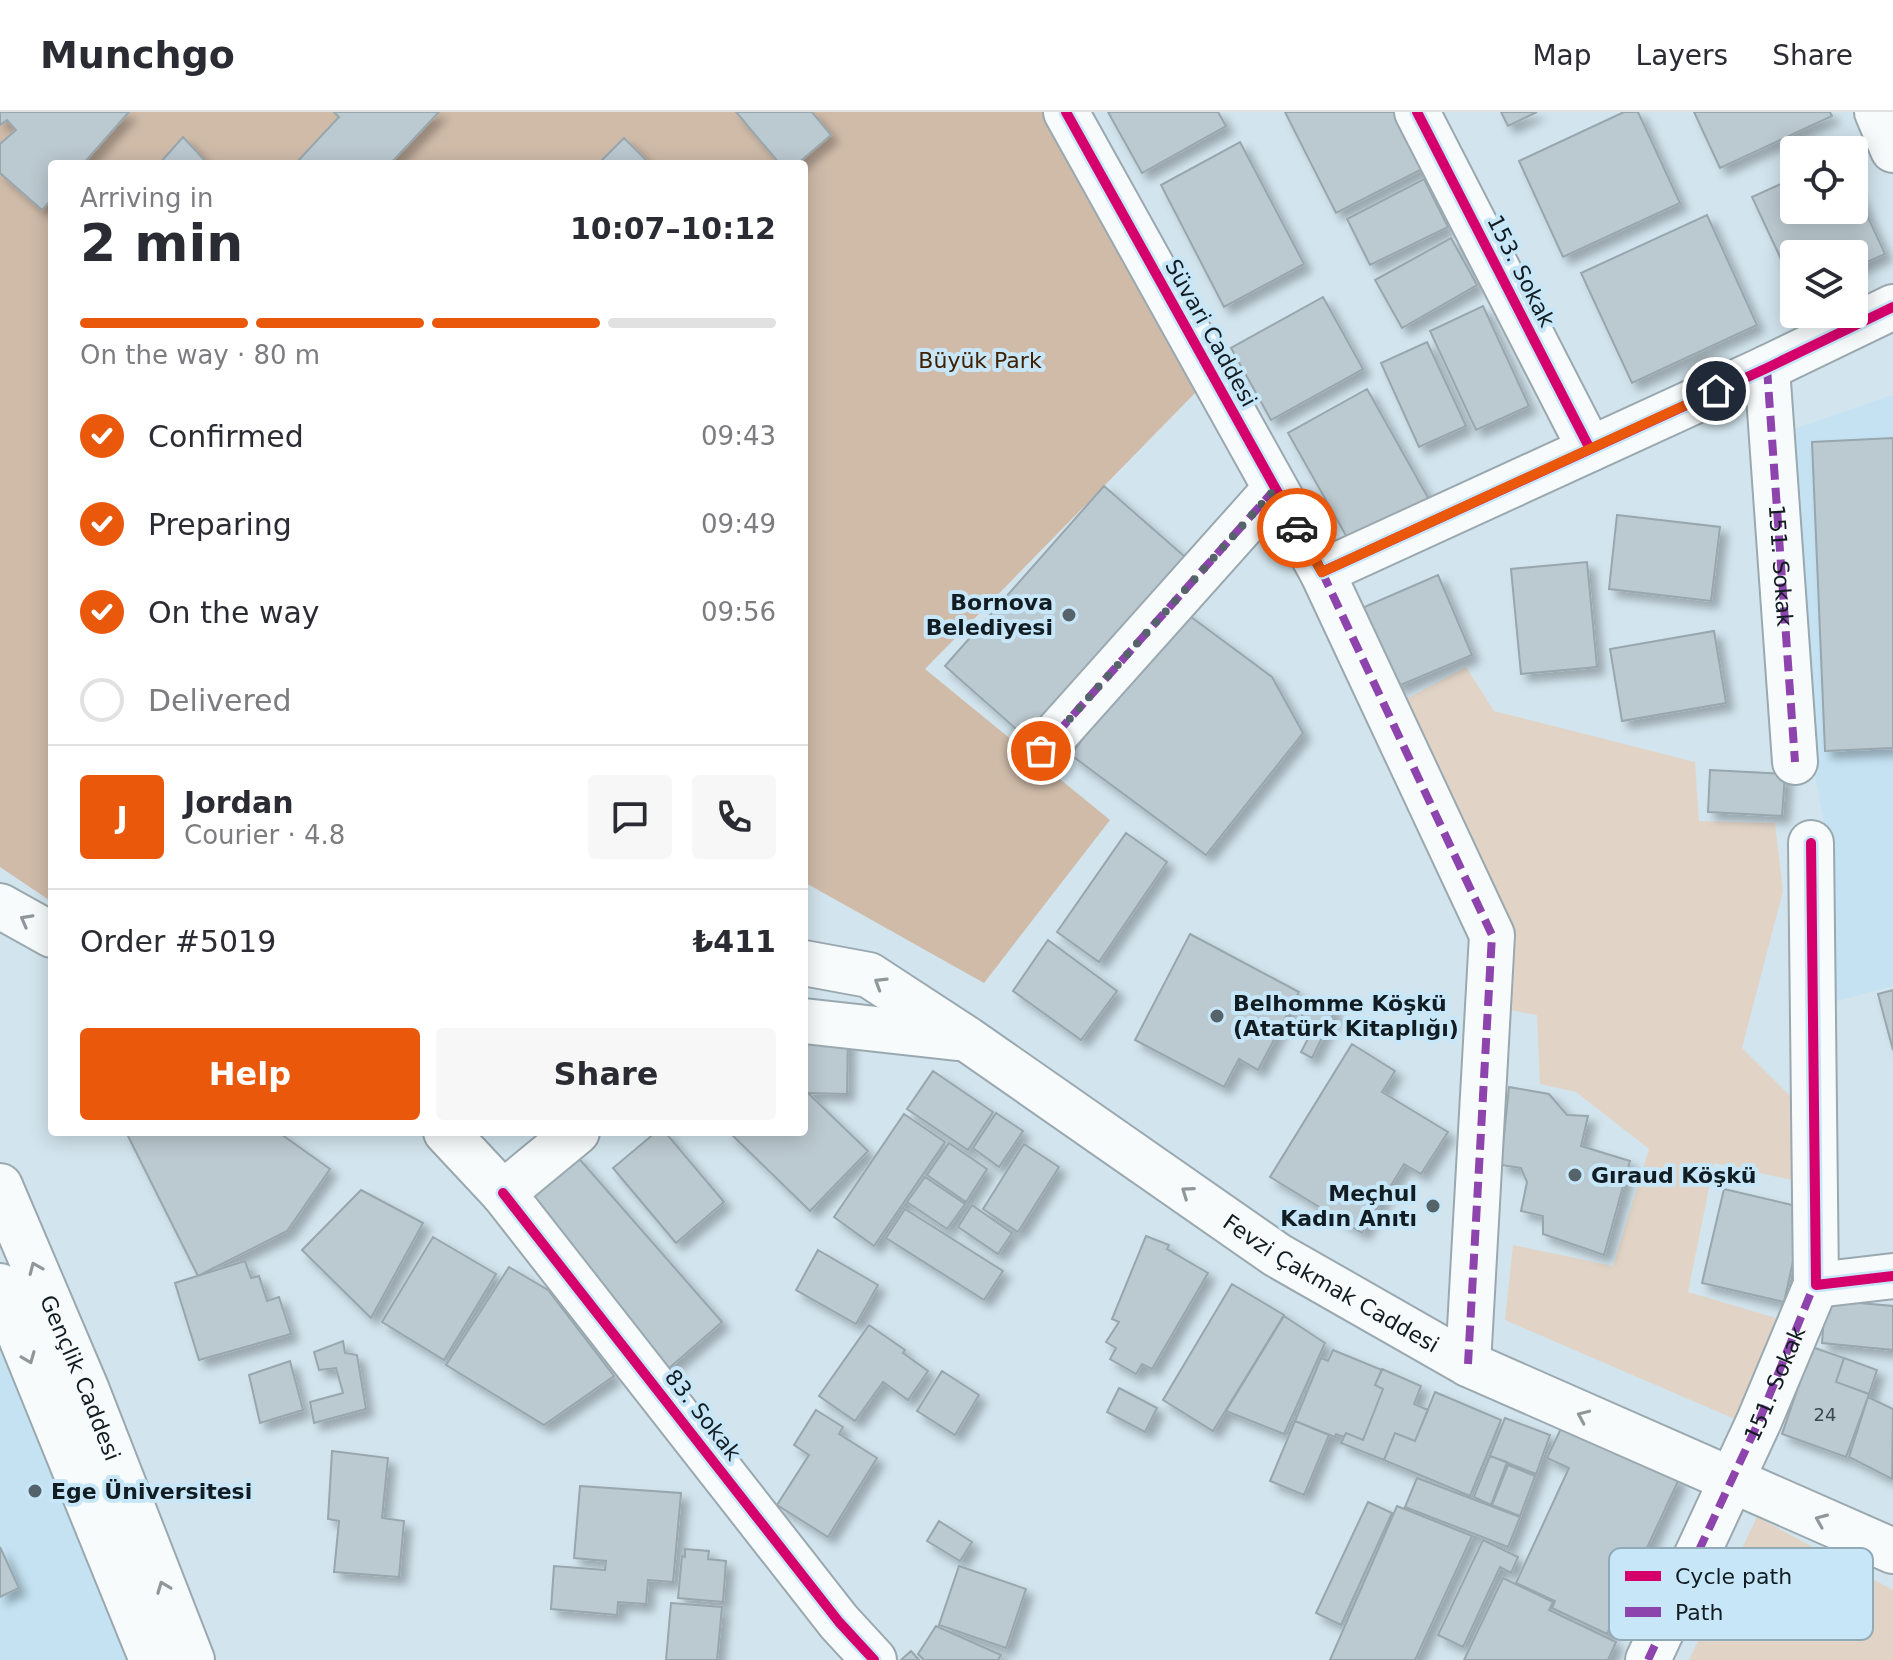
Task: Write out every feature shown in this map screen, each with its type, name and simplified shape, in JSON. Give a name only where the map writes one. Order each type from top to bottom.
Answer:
[{"type":"street","name":"Süvari Caddesi","points":[[1066,112],[1322,572],[1492,935],[1468,1364]]},
{"type":"street","name":"153. Sokak","points":[[1417,112],[1590,449]]},
{"type":"street","points":[[1877,112],[1893,150]]},
{"type":"street","points":[[1322,572],[1893,307]]},
{"type":"street","name":"151. Sokak","points":[[1767,368],[1795,762]]},
{"type":"street","points":[[1041,751],[1275,489]]},
{"type":"street","points":[[1811,843],[1816,1285],[1893,1276]]},
{"type":"street","points":[[0,906],[48,933]]},
{"type":"street","name":"Fevzi Çakmak Caddesi","points":[[808,964],[869,975],[967,1039],[1277,1255],[1468,1364],[1893,1551]]},
{"type":"street","points":[[808,1021],[967,1039]]},
{"type":"street","name":"83. Sokak","points":[[450,1136],[503,1193],[839,1622],[874,1660]]},
{"type":"street","points":[[503,1193],[572,1136]]},
{"type":"street","name":"Gençlik Caddesi","points":[[0,1186],[86,1388],[192,1660]]},
{"type":"street","name":"151. Sokak","points":[[1700,1548],[1816,1285]]},
{"type":"street","name":"Gençlik Caddesi","points":[[0,1286],[152,1660]]},
{"type":"street","name":"151. Sokak","points":[[1648,1660],[1657,1640]]},
{"type":"shaded area","points":[[1893,395],[1893,986],[1829,1003],[1830,856],[1810,748],[1782,433]]},
{"type":"shaded area","points":[[1466,667],[1494,711],[1695,762],[1699,821],[1775,823],[1783,891],[1742,1048],[1799,1105],[1792,1180],[1714,1163],[1688,1292],[1776,1318],[1737,1420],[1505,1320],[1513,1245],[1613,1266],[1649,1149],[1576,1092],[1540,1084],[1537,1015],[1503,1009],[1397,704]]},
{"type":"shaded area","name":"Ege Üniversitesi","points":[[0,1323],[140,1660],[0,1660]]},
{"type":"shaded area","points":[[1757,1517],[1815,1548],[1742,1548]]},
{"type":"shaded area","points":[[1873,1579],[1893,1590],[1893,1660],[1689,1660],[1699,1640],[1873,1640]]},
{"type":"green space","name":"Büyük Park","points":[[0,112],[1046,112],[1196,392],[925,669],[1110,820],[984,983],[808,884],[808,160],[48,160],[48,899],[0,867]]},
{"type":"building","points":[[0,112],[129,112],[87,160],[48,160],[48,203],[42,210],[0,173],[0,144],[16,130],[7,120],[0,125]]},
{"type":"building","points":[[334,112],[439,112],[394,160],[299,160],[339,117]]},
{"type":"building","points":[[736,112],[812,112],[831,135],[802,160],[777,160]]},
{"type":"building","points":[[1108,112],[1218,112],[1226,126],[1142,173]]},
{"type":"building","points":[[1285,112],[1406,112],[1432,164],[1336,213]]},
{"type":"building","points":[[1501,112],[1537,112],[1508,126]]},
{"type":"building","points":[[1624,112],[1638,112],[1680,203],[1563,257],[1519,161]]},
{"type":"building","points":[[1694,112],[1830,112],[1832,116],[1789,136],[1780,136],[1780,140],[1720,168]]},
{"type":"building","points":[[183,137],[204,160],[163,160]]},
{"type":"building","points":[[624,138],[646,160],[602,160]]},
{"type":"building","points":[[1240,142],[1304,264],[1224,307],[1161,185]]},
{"type":"building","points":[[1424,179],[1448,227],[1370,265],[1347,219]]},
{"type":"building","points":[[1780,184],[1780,224],[1868,224],[1868,217],[1885,254],[1868,262],[1868,240],[1780,240],[1780,257],[1752,197]]},
{"type":"building","points":[[1707,215],[1757,325],[1632,383],[1581,273]]},
{"type":"building","points":[[1451,238],[1477,285],[1402,328],[1375,280]]},
{"type":"building","points":[[1323,297],[1363,369],[1271,420],[1231,348]]},
{"type":"building","points":[[1483,306],[1529,406],[1476,430],[1430,331]]},
{"type":"building","points":[[1427,342],[1466,426],[1419,447],[1381,363]]},
{"type":"building","points":[[1367,389],[1431,503],[1353,548],[1288,433]]},
{"type":"building","points":[[1893,438],[1893,748],[1825,751],[1812,442]]},
{"type":"building","name":"Bornova Belediyesi","points":[[1104,486],[1192,563],[1033,744],[945,666]]},
{"type":"building","points":[[1617,515],[1720,527],[1711,601],[1609,589]]},
{"type":"building","points":[[1587,562],[1597,667],[1521,674],[1511,569]]},
{"type":"building","points":[[1438,575],[1472,655],[1396,687],[1362,608]]},
{"type":"building","points":[[1179,608],[1272,677],[1303,733],[1206,855],[1071,755]]},
{"type":"building","points":[[1714,631],[1726,703],[1622,721],[1610,649]]},
{"type":"building","points":[[1710,770],[1785,774],[1782,816],[1708,812]]},
{"type":"building","points":[[1126,833],[1167,862],[1099,962],[1057,932]]},
{"type":"building","name":"Belhomme Köşkü (Atatürk Kitaplığı)","points":[[1190,934],[1299,992],[1258,1070],[1239,1059],[1224,1087],[1135,1040]]},
{"type":"building","points":[[1048,940],[1117,991],[1081,1040],[1013,991]]},
{"type":"building","points":[[1893,990],[1893,1050],[1878,994]]},
{"type":"building","points":[[1311,997],[1336,1009],[1312,1058],[1301,1052],[1314,1027],[1300,1020]]},
{"type":"building","points":[[808,1031],[848,1032],[847,1094],[808,1093]]},
{"type":"building","points":[[1352,1044],[1395,1071],[1382,1092],[1448,1132],[1421,1174],[1404,1164],[1362,1233],[1270,1177]]},
{"type":"building","points":[[933,1071],[993,1112],[968,1150],[907,1109]]},
{"type":"building","name":"Gıraud Köşkü","points":[[1509,1087],[1549,1094],[1567,1115],[1588,1116],[1581,1146],[1630,1161],[1604,1255],[1543,1234],[1543,1216],[1521,1211],[1527,1182],[1521,1168],[1501,1165]]},
{"type":"building","points":[[808,1093],[868,1151],[810,1211],[733,1136],[808,1136]]},
{"type":"building","points":[[996,1113],[1023,1131],[999,1167],[973,1148]]},
{"type":"building","points":[[904,1114],[945,1142],[874,1246],[834,1217]]},
{"type":"building","points":[[128,1136],[284,1136],[330,1169],[287,1231],[198,1276]]},
{"type":"building","points":[[651,1136],[668,1136],[724,1202],[676,1243],[613,1168]]},
{"type":"building","points":[[949,1143],[987,1169],[966,1202],[927,1175]]},
{"type":"building","points":[[1024,1144],[1059,1167],[1018,1232],[983,1209]]},
{"type":"building","points":[[575,1154],[722,1322],[667,1370],[520,1202]]},
{"type":"building","points":[[925,1177],[965,1204],[947,1229],[907,1202]]},
{"type":"building","points":[[1724,1189],[1805,1208],[1784,1302],[1702,1283]]},
{"type":"building","points":[[361,1190],[423,1223],[371,1318],[302,1250]]},
{"type":"building","points":[[972,1205],[1012,1233],[998,1254],[958,1227]]},
{"type":"building","points":[[905,1209],[1003,1271],[984,1300],[886,1238]]},
{"type":"building","points":[[1146,1236],[1169,1245],[1167,1249],[1208,1273],[1152,1369],[1142,1364],[1136,1374],[1110,1359],[1116,1348],[1106,1342],[1119,1322],[1112,1319]]},
{"type":"building","points":[[433,1237],[496,1274],[444,1360],[382,1322]]},
{"type":"building","points":[[818,1250],[878,1285],[856,1324],[796,1290]]},
{"type":"building","points":[[245,1261],[251,1278],[259,1276],[267,1301],[279,1297],[291,1334],[199,1360],[175,1283]]},
{"type":"building","points":[[509,1267],[548,1290],[614,1376],[544,1425],[446,1365]]},
{"type":"building","points":[[1232,1284],[1284,1315],[1213,1431],[1163,1400]]},
{"type":"building","points":[[1825,1300],[1893,1306],[1893,1350],[1822,1343]]},
{"type":"building","points":[[1284,1316],[1325,1343],[1284,1434],[1226,1411]]},
{"type":"building","points":[[869,1325],[905,1350],[903,1353],[928,1371],[908,1400],[883,1382],[855,1421],[819,1396]]},
{"type":"building","points":[[343,1341],[345,1353],[357,1355],[366,1409],[314,1423],[310,1402],[343,1393],[336,1368],[319,1370],[314,1352]]},
{"type":"building","points":[[1812,1347],[1844,1358],[1836,1382],[1869,1394],[1846,1457],[1782,1434]]},
{"type":"building","points":[[1333,1350],[1382,1370],[1375,1385],[1383,1389],[1363,1440],[1346,1433],[1344,1437],[1336,1434],[1335,1437],[1295,1421],[1321,1358],[1328,1361]]},
{"type":"building","points":[[1844,1358],[1877,1370],[1869,1394],[1836,1382]]},
{"type":"building","points":[[290,1361],[303,1410],[260,1423],[249,1375]]},
{"type":"building","points":[[1382,1369],[1421,1386],[1414,1404],[1428,1410],[1415,1441],[1395,1433],[1384,1460],[1341,1443],[1346,1433],[1363,1440],[1383,1389],[1375,1385]]},
{"type":"building","points":[[942,1371],[979,1395],[955,1435],[917,1411]]},
{"type":"building","points":[[1119,1388],[1157,1408],[1145,1432],[1107,1412]]},
{"type":"building","points":[[1435,1392],[1501,1420],[1470,1496],[1384,1460],[1395,1433],[1415,1441]]},
{"type":"building","points":[[1868,1397],[1893,1409],[1892,1479],[1849,1457]]},
{"type":"building","points":[[816,1410],[843,1427],[839,1434],[877,1458],[828,1537],[777,1505],[809,1455],[794,1445]]},
{"type":"building","points":[[1505,1418],[1550,1435],[1536,1474],[1490,1456]]},
{"type":"building","points":[[1295,1421],[1329,1435],[1304,1495],[1270,1481]]},
{"type":"building","points":[[1563,1424],[1679,1479],[1647,1548],[1609,1548],[1607,1634],[1552,1608],[1555,1601],[1516,1583],[1569,1468],[1547,1458]]},
{"type":"building","points":[[332,1451],[388,1458],[382,1518],[404,1521],[399,1577],[334,1572],[339,1521],[328,1519]]},
{"type":"building","points":[[1490,1456],[1507,1462],[1491,1505],[1474,1497]]},
{"type":"building","points":[[1508,1465],[1535,1476],[1520,1516],[1492,1505]]},
{"type":"building","points":[[1417,1478],[1520,1517],[1508,1547],[1405,1507]]},
{"type":"building","points":[[580,1486],[681,1493],[673,1582],[648,1580],[646,1604],[618,1602],[617,1615],[551,1609],[554,1566],[605,1570],[606,1561],[574,1558]]},
{"type":"building","points":[[1368,1502],[1392,1513],[1341,1625],[1316,1613]]},
{"type":"building","points":[[1397,1506],[1472,1536],[1415,1660],[1330,1660]]},
{"type":"building","points":[[939,1521],[972,1542],[960,1561],[927,1541]]},
{"type":"building","points":[[1483,1540],[1518,1557],[1511,1573],[1500,1567],[1463,1647],[1438,1635]]},
{"type":"building","points":[[0,1547],[19,1588],[0,1597]]},
{"type":"building","points":[[685,1549],[709,1551],[708,1559],[726,1561],[723,1602],[678,1598]]},
{"type":"building","points":[[959,1566],[1026,1589],[1006,1648],[939,1625]]},
{"type":"building","points":[[1503,1578],[1553,1602],[1549,1610],[1616,1642],[1608,1660],[1464,1660]]},
{"type":"building","points":[[671,1603],[722,1607],[717,1660],[666,1660]]},
{"type":"building","points":[[936,1626],[1001,1655],[998,1660],[924,1660],[918,1654]]},
{"type":"building","points":[[911,1651],[919,1660],[901,1660]]},
{"type":"marked path","points":[[1767,368],[1795,762]]},
{"type":"marked path","points":[[1041,751],[1275,489]]},
{"type":"marked path","points":[[1322,572],[1492,935],[1468,1364]]},
{"type":"marked path","points":[[1700,1548],[1759,1421],[1816,1280]]},
{"type":"marked path","points":[[1648,1660],[1657,1640]]},
{"type":"cycle path","points":[[1066,112],[1322,572],[1893,307]]},
{"type":"cycle path","points":[[1417,112],[1590,449]]},
{"type":"cycle path","points":[[1811,843],[1816,1285],[1893,1276]]},
{"type":"cycle path","points":[[503,1193],[839,1622],[874,1660]]},
{"type":"way so far","points":[[1041,751],[1275,489],[1297,528]]},
{"type":"place","name":"Bornova Belediyesi","points":[[1069,615]]},
{"type":"place","name":"Belhomme Köşkü (Atatürk Kitaplığı)","points":[[1217,1016]]},
{"type":"place","name":"Gıraud Köşkü","points":[[1575,1175]]},
{"type":"place","name":"Meçhul Kadın Anıtı","points":[[1433,1206]]},
{"type":"place","name":"Ege Üniversitesi","points":[[35,1491]]},
{"type":"route","points":[[1297,528],[1322,572],[1716,391]]}]
